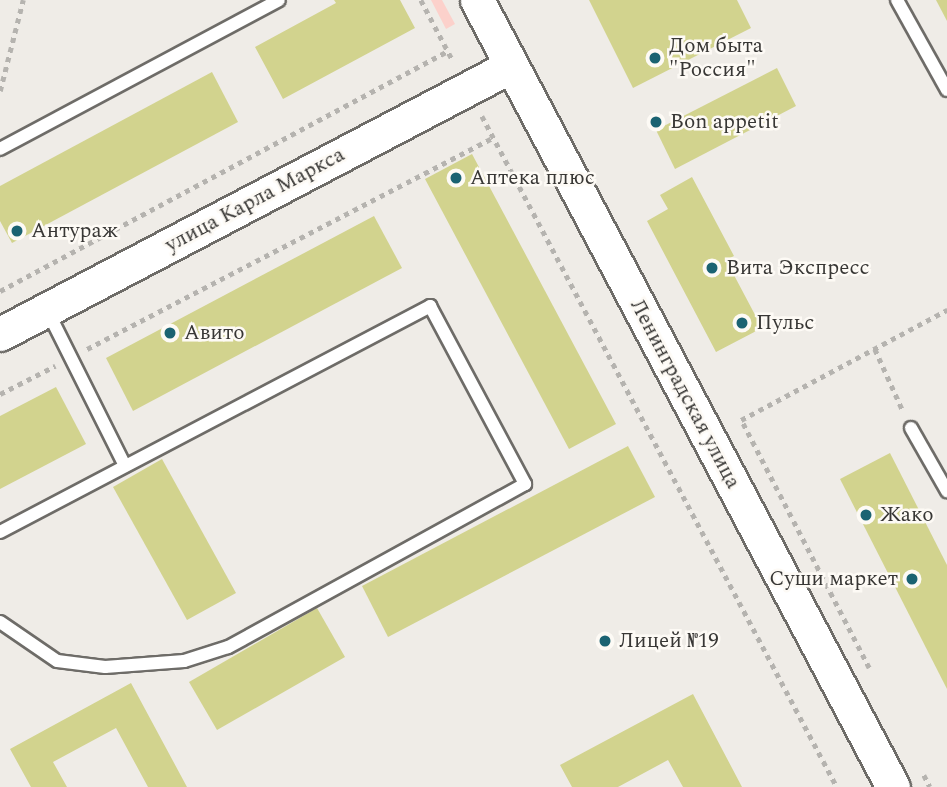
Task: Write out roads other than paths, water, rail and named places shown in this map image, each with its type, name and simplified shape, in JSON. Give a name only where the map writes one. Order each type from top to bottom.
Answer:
[{"type":"street","name":"Ленинградская улица","points":[[477,0],[893,787]]},
{"type":"street","name":"улица Карла Маркса","points":[[1,330],[47,310],[511,66]]},
{"type":"lane","points":[[0,149],[279,0]]},
{"type":"lane","points":[[897,0],[947,90]]},
{"type":"lane","points":[[0,532],[430,306],[525,484],[228,647],[184,661],[106,667],[57,661],[0,622]]},
{"type":"lane","points":[[47,310],[125,466]]},
{"type":"lane","points":[[911,428],[947,491]]},
{"type":"place","name":"Дом быта \"Россия\"","points":[[655,58]]},
{"type":"place","name":"Bon appetit","points":[[656,122]]},
{"type":"place","name":"Аптека плюс","points":[[456,178]]},
{"type":"place","name":"Антураж","points":[[17,231]]},
{"type":"place","name":"Вита Экспресс","points":[[712,268]]},
{"type":"place","name":"Пульс","points":[[742,323]]},
{"type":"place","name":"Авито","points":[[170,333]]},
{"type":"place","name":"Жако","points":[[866,515]]},
{"type":"place","name":"Суши маркет","points":[[912,579]]},
{"type":"place","name":"Лицей №19","points":[[605,641]]}]
